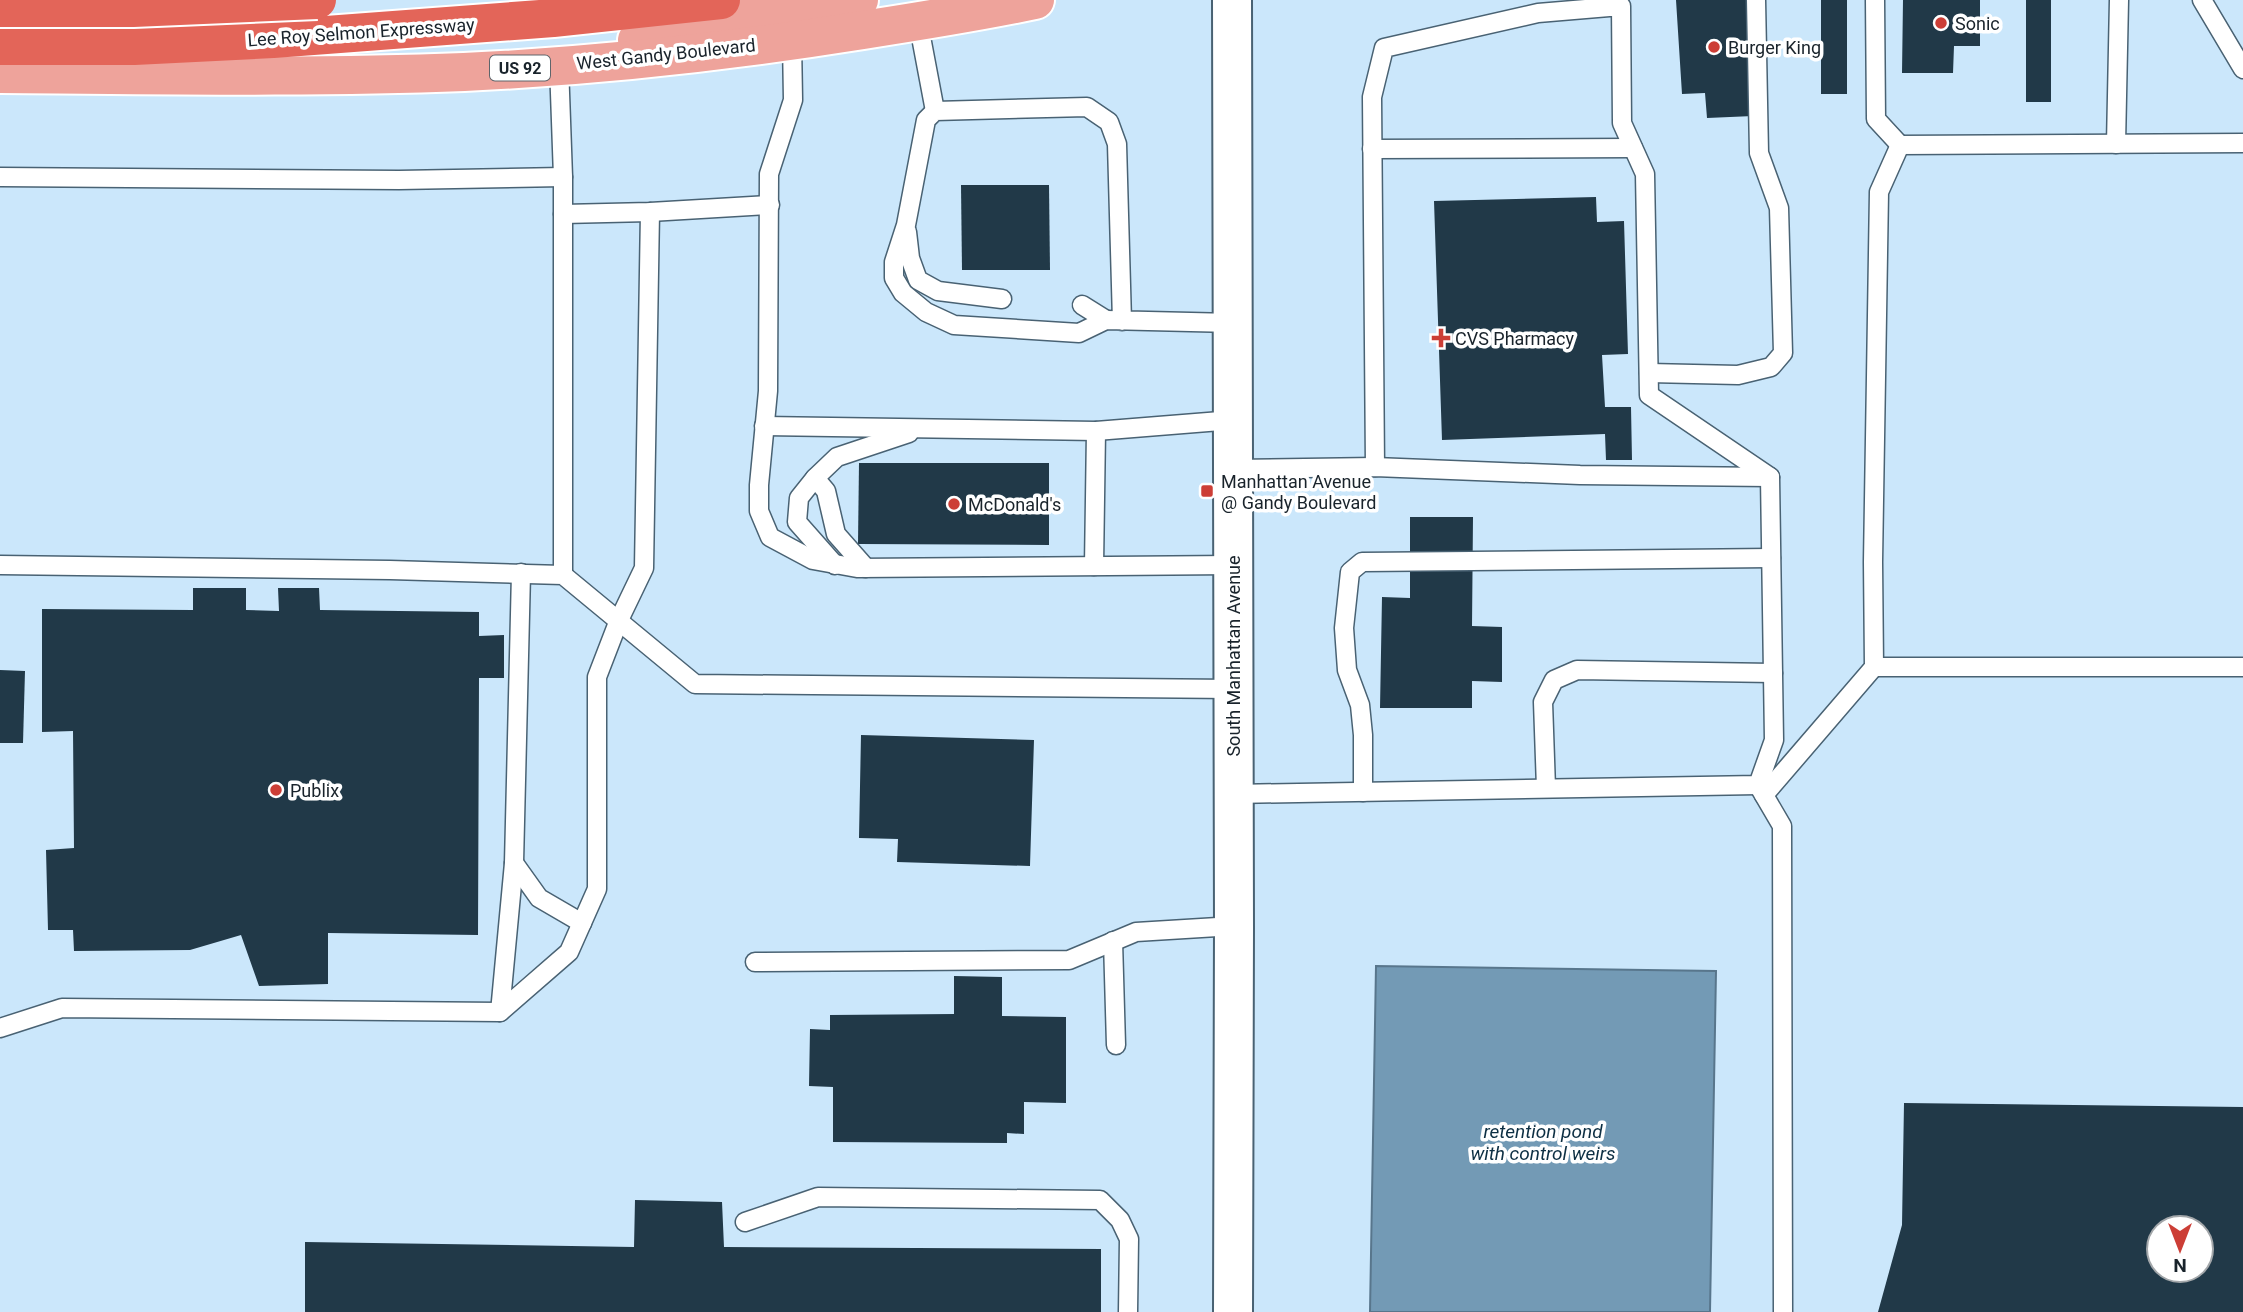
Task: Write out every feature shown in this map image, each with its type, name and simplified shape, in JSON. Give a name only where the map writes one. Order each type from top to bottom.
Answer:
[{"type":"highway","name":"Lee Roy Selmon Expressway","points":[[0,8],[132,8],[317,0]]},
{"type":"highway","name":"Lee Roy Selmon Expressway","points":[[0,46],[134,46],[287,38],[540,19],[721,0]]},
{"type":"main road","points":[[0,8],[72,6],[89,0]]},
{"type":"main road","points":[[217,76],[252,57],[420,55],[637,40],[698,23],[859,0]]},
{"type":"main road","name":"West Gandy Boulevard","points":[[0,75],[313,76],[465,72],[641,59],[792,41],[1035,0]]},
{"type":"main road","name":"South Manhattan Avenue","points":[[1232,0],[1233,1312]]},
{"type":"lane","points":[[1649,373],[1738,375],[1771,367],[1783,353],[1779,208],[1759,153],[1756,0]]},
{"type":"lane","points":[[1875,0],[1876,119],[1900,145],[2243,143]]},
{"type":"lane","points":[[2116,144],[2119,0]]},
{"type":"lane","points":[[2202,0],[2243,69]]},
{"type":"lane","points":[[1375,467],[1372,97],[1384,48],[1537,7],[1622,3],[1622,123],[1645,174],[1649,395],[1770,477]]},
{"type":"lane","points":[[919,21],[935,111]]},
{"type":"lane","points":[[792,41],[793,100],[769,174],[768,391],[759,511],[770,537],[813,560],[866,568],[1233,565]]},
{"type":"lane","points":[[559,65],[563,177],[563,575]]},
{"type":"lane","points":[[1114,320],[1117,144],[1109,122],[1087,107],[935,111],[926,120],[906,225],[894,262],[894,278],[903,293],[919,306],[954,325],[1079,333],[1114,320],[1233,323]]},
{"type":"lane","points":[[1234,794],[1546,789],[1761,790],[1874,667],[1873,562],[1879,192],[1900,145]]},
{"type":"lane","points":[[1372,149],[1633,148]]},
{"type":"lane","points":[[0,177],[399,180],[563,177]]},
{"type":"lane","points":[[563,214],[770,205]]},
{"type":"lane","points":[[0,1028],[62,1008],[500,1012],[569,952],[597,889],[597,677],[619,620],[644,568],[650,212]]},
{"type":"lane","points":[[906,225],[910,258],[919,280],[939,291],[1002,299]]},
{"type":"lane","points":[[1082,305],[1114,320]]},
{"type":"lane","points":[[764,426],[1096,431],[1233,420]]},
{"type":"lane","points":[[835,565],[797,522],[799,498],[837,457],[922,429]]},
{"type":"lane","points":[[1094,566],[1096,431]]},
{"type":"lane","points":[[1233,469],[1375,467],[1580,475],[1770,477]]},
{"type":"lane","points":[[1770,477],[1774,740],[1761,790],[1782,826],[1783,1312]]},
{"type":"lane","points":[[815,478],[826,491],[836,534],[866,568]]},
{"type":"lane","points":[[1363,792],[1360,705],[1347,670],[1344,628],[1350,572],[1362,562],[1771,558]]},
{"type":"lane","points":[[0,565],[563,575],[695,684],[1233,689]]},
{"type":"lane","points":[[500,1012],[514,863],[521,573]]},
{"type":"lane","points":[[1874,667],[2243,667]]},
{"type":"lane","points":[[1546,789],[1543,702],[1554,680],[1577,670],[1773,673]]},
{"type":"lane","points":[[514,863],[539,898],[582,923]]},
{"type":"lane","points":[[755,962],[1069,960],[1136,932],[1234,926]]},
{"type":"lane","points":[[1112,941],[1116,1045]]},
{"type":"lane","points":[[746,1222],[818,1197],[1100,1200],[1119,1220],[1129,1239],[1128,1312]]},
{"type":"water","name":"retention pond with control weirs","points":[[1376,966],[1716,971],[1710,1312],[1370,1312]]},
{"type":"building","name":"Burger King","points":[[1676,0],[1746,0],[1753,116],[1707,118],[1705,93],[1682,94]]},
{"type":"building","points":[[1821,0],[1847,0],[1847,94],[1821,94]]},
{"type":"building","name":"Sonic","points":[[1903,0],[1980,0],[1980,46],[1954,46],[1953,73],[1902,73]]},
{"type":"building","points":[[2026,0],[2051,0],[2051,102],[2026,102]]},
{"type":"building","points":[[961,185],[1049,185],[1050,270],[962,270]]},
{"type":"building","name":"CVS Pharmacy","points":[[1596,197],[1597,222],[1624,221],[1628,354],[1602,355],[1605,407],[1631,407],[1632,460],[1606,460],[1605,434],[1442,440],[1434,201]]},
{"type":"building","name":"McDonald's","points":[[859,463],[1049,463],[1049,545],[858,544]]},
{"type":"building","points":[[1410,517],[1473,517],[1472,626],[1502,627],[1502,682],[1472,681],[1472,708],[1380,708],[1382,597],[1410,598]]},
{"type":"building","name":"Publix","points":[[193,588],[246,588],[246,610],[279,611],[278,588],[319,588],[320,610],[479,612],[479,636],[504,635],[504,678],[479,678],[478,935],[328,933],[328,984],[259,986],[241,935],[190,950],[74,951],[73,930],[48,930],[46,850],[74,848],[73,731],[42,732],[42,609],[193,610]]},
{"type":"building","points":[[0,670],[25,671],[23,743],[0,743]]},
{"type":"building","points":[[861,735],[1034,740],[1030,866],[897,862],[898,839],[859,838]]},
{"type":"building","points":[[954,976],[1002,977],[1002,1016],[1066,1017],[1066,1103],[1024,1102],[1024,1134],[1007,1133],[1007,1143],[833,1142],[833,1087],[809,1086],[810,1029],[830,1030],[830,1015],[954,1014]]},
{"type":"building","points":[[1904,1103],[2243,1107],[2243,1312],[1878,1312],[1902,1225]]},
{"type":"building","points":[[635,1200],[722,1202],[724,1247],[1101,1249],[1101,1312],[305,1312],[305,1242],[634,1247]]},
{"type":"place","name":"Sonic","points":[[1941,23]]},
{"type":"place","name":"Burger King","points":[[1714,47]]},
{"type":"place","name":"CVS Pharmacy","points":[[1441,338]]},
{"type":"place","name":"Manhattan Avenue @ Gandy Boulevard","points":[[1207,491]]},
{"type":"place","name":"McDonald's","points":[[954,504]]},
{"type":"place","name":"Publix","points":[[276,790]]}]
